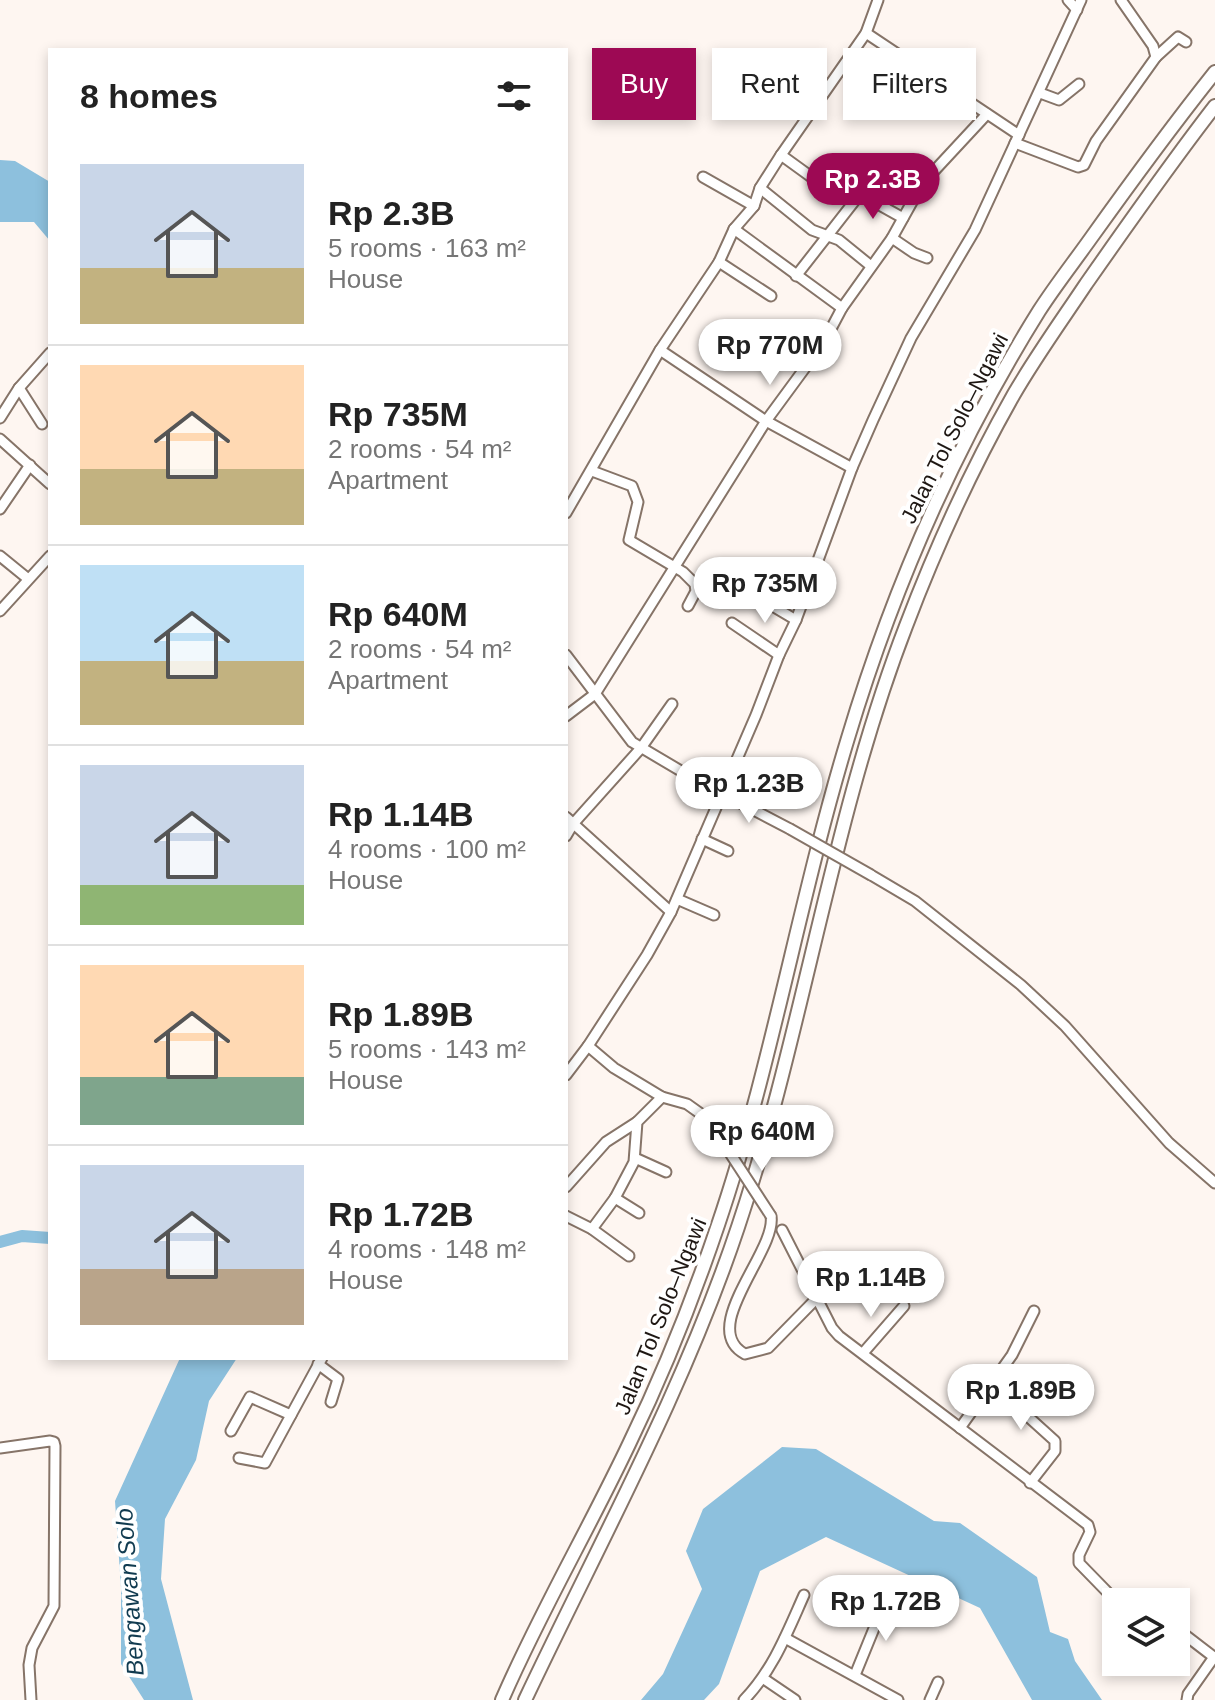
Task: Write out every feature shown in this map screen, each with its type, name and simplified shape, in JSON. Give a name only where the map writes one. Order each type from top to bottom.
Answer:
[{"type":"highway","name":"Jalan Tol Solo–Ngawi","points":[[503,1698],[630,1442],[680,1331],[712,1242],[746,1141],[792,947],[849,735],[921,534],[969,435],[1041,308],[1215,72]]},
{"type":"highway","name":"Jalan Tol Solo–Ngawi","points":[[525,1700],[649,1449],[708,1311],[764,1143],[811,951],[878,706],[905,628],[942,539],[1014,393],[1140,206],[1215,106]]},
{"type":"street","points":[[568,510],[660,350],[719,262],[734,229],[754,206],[760,188],[781,155],[866,33],[878,0]]},
{"type":"street","points":[[568,1072],[647,955],[671,912],[796,620],[852,468],[911,338],[975,230],[1079,5],[1068,0]]},
{"type":"street","points":[[1121,0],[1153,46],[1156,57]]},
{"type":"street","points":[[866,33],[987,114],[1017,139],[1078,167],[1082,166],[1156,57],[1178,37],[1186,42]]},
{"type":"street","points":[[1040,93],[1059,100],[1079,84]]},
{"type":"street","points":[[568,714],[595,694],[766,421],[824,342],[842,308],[892,238],[930,174],[987,114]]},
{"type":"street","points":[[781,155],[821,184]]},
{"type":"street","points":[[703,177],[754,206]]},
{"type":"street","points":[[760,188],[812,230],[839,240],[871,266]]},
{"type":"street","points":[[796,276],[860,194],[903,218]]},
{"type":"street","points":[[734,229],[842,308]]},
{"type":"street","points":[[892,238],[927,258]]},
{"type":"street","points":[[719,262],[771,296]]},
{"type":"street","points":[[660,350],[766,421],[852,468]]},
{"type":"street","points":[[0,418],[19,388],[48,355]]},
{"type":"street","points":[[19,388],[42,424]]},
{"type":"street","points":[[0,439],[48,482]]},
{"type":"street","points":[[0,509],[30,465]]},
{"type":"street","points":[[592,471],[632,486],[638,502],[629,540],[674,567],[696,586],[696,593],[688,606]]},
{"type":"street","points":[[0,556],[27,578]]},
{"type":"street","points":[[0,611],[48,558]]},
{"type":"street","points":[[759,598],[796,620]]},
{"type":"street","points":[[732,623],[779,655]]},
{"type":"street","points":[[568,658],[624,734],[641,748],[915,901],[1021,985],[1065,1026],[1169,1143],[1215,1183]]},
{"type":"street","points":[[671,912],[569,821],[641,748],[672,704]]},
{"type":"street","points":[[702,839],[728,851]]},
{"type":"street","points":[[677,899],[714,915]]},
{"type":"street","points":[[588,1046],[614,1068],[662,1097],[687,1104],[701,1114],[771,1216],[771,1230],[745,1280],[732,1317],[729,1327],[732,1342],[745,1354],[768,1348],[817,1298]]},
{"type":"street","points":[[568,1185],[606,1142],[637,1122],[662,1097]]},
{"type":"street","points":[[592,1229],[615,1198],[635,1158],[637,1122]]},
{"type":"street","points":[[635,1158],[666,1172]]},
{"type":"street","points":[[615,1198],[639,1213]]},
{"type":"street","points":[[568,1217],[592,1229],[629,1256]]},
{"type":"street","points":[[782,1230],[839,1336],[1090,1528],[1079,1563],[1103,1588]]},
{"type":"street","points":[[863,1353],[904,1306]]},
{"type":"street","points":[[960,1428],[1012,1355],[1034,1311]]},
{"type":"street","points":[[239,1458],[265,1463],[320,1361],[338,1379],[331,1402]]},
{"type":"street","points":[[992,1384],[1055,1441],[1053,1454],[1030,1483]]},
{"type":"street","points":[[231,1431],[250,1397],[291,1415]]},
{"type":"street","points":[[0,1448],[50,1441],[55,1446],[54,1606],[32,1648],[29,1665],[31,1700]]},
{"type":"street","points":[[744,1700],[764,1679],[804,1595]]},
{"type":"street","points":[[855,1675],[886,1599]]},
{"type":"street","points":[[785,1638],[898,1700]]},
{"type":"street","points":[[1187,1700],[1188,1694],[1214,1658],[1190,1639]]},
{"type":"street","points":[[764,1679],[795,1700]]},
{"type":"street","points":[[930,1700],[938,1682]]},
{"type":"water","points":[[0,160],[15,161],[48,181],[48,239],[34,222],[0,222]]},
{"type":"water","name":"Bengawan Solo","points":[[179,1360],[236,1360],[209,1401],[196,1460],[165,1519],[161,1579],[193,1700],[144,1700],[121,1664],[121,1587],[115,1501]]},
{"type":"water","points":[[782,1447],[816,1449],[934,1521],[960,1523],[1037,1577],[1050,1632],[1068,1639],[1075,1661],[1102,1700],[1032,1700],[980,1608],[826,1537],[760,1571],[719,1684],[704,1700],[641,1700],[663,1674],[702,1589],[686,1551],[703,1509]]},
{"type":"waterway","points":[[0,1242],[22,1236],[48,1238]]}]
